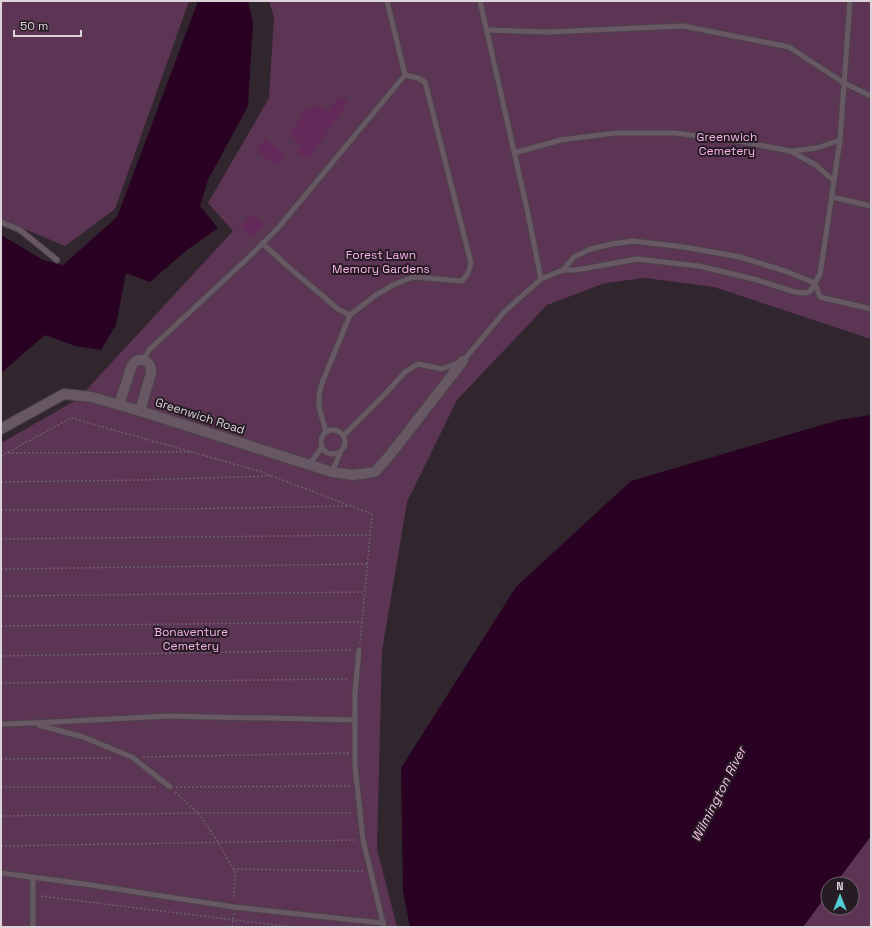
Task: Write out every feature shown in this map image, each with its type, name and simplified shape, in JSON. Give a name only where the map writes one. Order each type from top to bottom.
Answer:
[{"type":"street","points":[[119,405],[132,365],[136,361],[143,360],[149,363],[152,369],[140,411]]},
{"type":"street","name":"Greenwich Road","points":[[1,429],[64,394],[92,397],[332,472],[353,475],[375,472],[390,456],[463,361]]},
{"type":"lane","points":[[387,1],[405,75]]},
{"type":"lane","points":[[480,1],[527,209],[541,279]]},
{"type":"lane","points":[[343,436],[405,372],[418,364],[442,369],[463,361],[505,310],[541,279],[563,270],[581,269],[637,259],[699,266],[754,278],[795,292],[809,292],[820,274],[832,197],[840,140],[850,1]]},
{"type":"lane","points":[[486,30],[548,32],[683,26],[789,47],[844,83],[871,96]]},
{"type":"lane","points":[[143,360],[149,350],[278,228],[405,75]]},
{"type":"lane","points":[[326,432],[319,408],[319,395],[322,383],[350,316],[376,295],[393,285],[413,277],[462,281],[468,273],[471,263],[425,82],[418,78],[405,75]]},
{"type":"lane","points":[[514,153],[561,140],[615,133],[674,133],[733,140],[790,151],[817,148],[840,140]]},
{"type":"lane","points":[[790,151],[816,165],[834,181]]},
{"type":"lane","points":[[832,197],[871,206]]},
{"type":"lane","points":[[1,222],[20,230],[57,260]]},
{"type":"lane","points":[[563,270],[574,256],[591,249],[612,244],[633,241],[684,247],[740,257],[785,271],[815,284],[820,297],[871,309]]},
{"type":"lane","points":[[262,243],[338,309],[350,316]]},
{"type":"lane","points":[[332,472],[340,452],[346,444],[345,439],[340,433],[334,430],[326,432],[323,435],[321,443],[322,447],[330,454],[340,452]]},
{"type":"lane","points":[[309,465],[322,447]]},
{"type":"lane","points":[[1,873],[234,907],[383,925],[363,840],[355,766],[355,694],[359,650]]},
{"type":"lane","points":[[1,724],[168,716],[355,720]]},
{"type":"lane","points":[[34,723],[83,737],[132,757],[170,787]]},
{"type":"lane","points":[[33,877],[33,927]]},
{"type":"path","points":[[1,456],[71,418],[259,471],[372,514],[359,650],[1,656]]},
{"type":"path","points":[[6,453],[193,452]]},
{"type":"path","points":[[1,482],[273,476]]},
{"type":"path","points":[[1,510],[351,506]]},
{"type":"path","points":[[1,539],[370,535]]},
{"type":"path","points":[[1,569],[368,564]]},
{"type":"path","points":[[1,596],[365,592]]},
{"type":"path","points":[[1,626],[362,622]]},
{"type":"path","points":[[1,683],[357,679]]},
{"type":"path","points":[[132,757],[355,753]]},
{"type":"path","points":[[1,759],[116,758]]},
{"type":"path","points":[[1,787],[357,786]]},
{"type":"path","points":[[170,787],[198,814],[218,842],[235,872],[232,927]]},
{"type":"path","points":[[1,816],[360,813]]},
{"type":"path","points":[[1,846],[363,840]]},
{"type":"path","points":[[233,869],[370,872]]},
{"type":"path","points":[[33,895],[293,927]]},
{"type":"green space","points":[[1,1],[189,1],[115,209],[65,246],[1,219]]},
{"type":"green space","points":[[269,1],[871,1],[871,339],[714,287],[645,278],[605,283],[547,305],[457,400],[407,502],[382,651],[377,849],[397,927],[1,927],[1,443],[78,399],[233,231],[208,203],[269,98],[274,17]]},
{"type":"green space","points":[[871,836],[871,927],[803,927],[820,904],[820,916],[860,916],[860,876],[841,876]]},
{"type":"water","points":[[198,1],[248,1],[253,23],[248,106],[208,180],[200,206],[218,228],[187,250],[150,282],[126,273],[116,325],[101,350],[75,346],[45,335],[1,373],[1,235],[43,260],[63,265],[117,217]]},
{"type":"water","name":"Wilmington River","points":[[871,415],[871,836],[841,876],[820,876],[820,904],[803,927],[410,927],[403,891],[401,768],[516,587],[631,481],[839,420]]},
{"type":"building","points":[[339,96],[348,102],[308,159],[296,151],[301,145],[289,134],[303,116],[300,114],[305,107],[310,111],[315,104],[327,112]]},
{"type":"building","points":[[265,139],[285,155],[276,166],[256,150]]},
{"type":"building","points":[[253,214],[264,225],[252,237],[241,226]]},
{"type":"park label","name":"Greenwich Cemetery","points":[[727,144]]},
{"type":"park label","name":"Forest Lawn Memory Gardens","points":[[381,262]]},
{"type":"park label","name":"Bonaventure Cemetery","points":[[191,639]]}]
